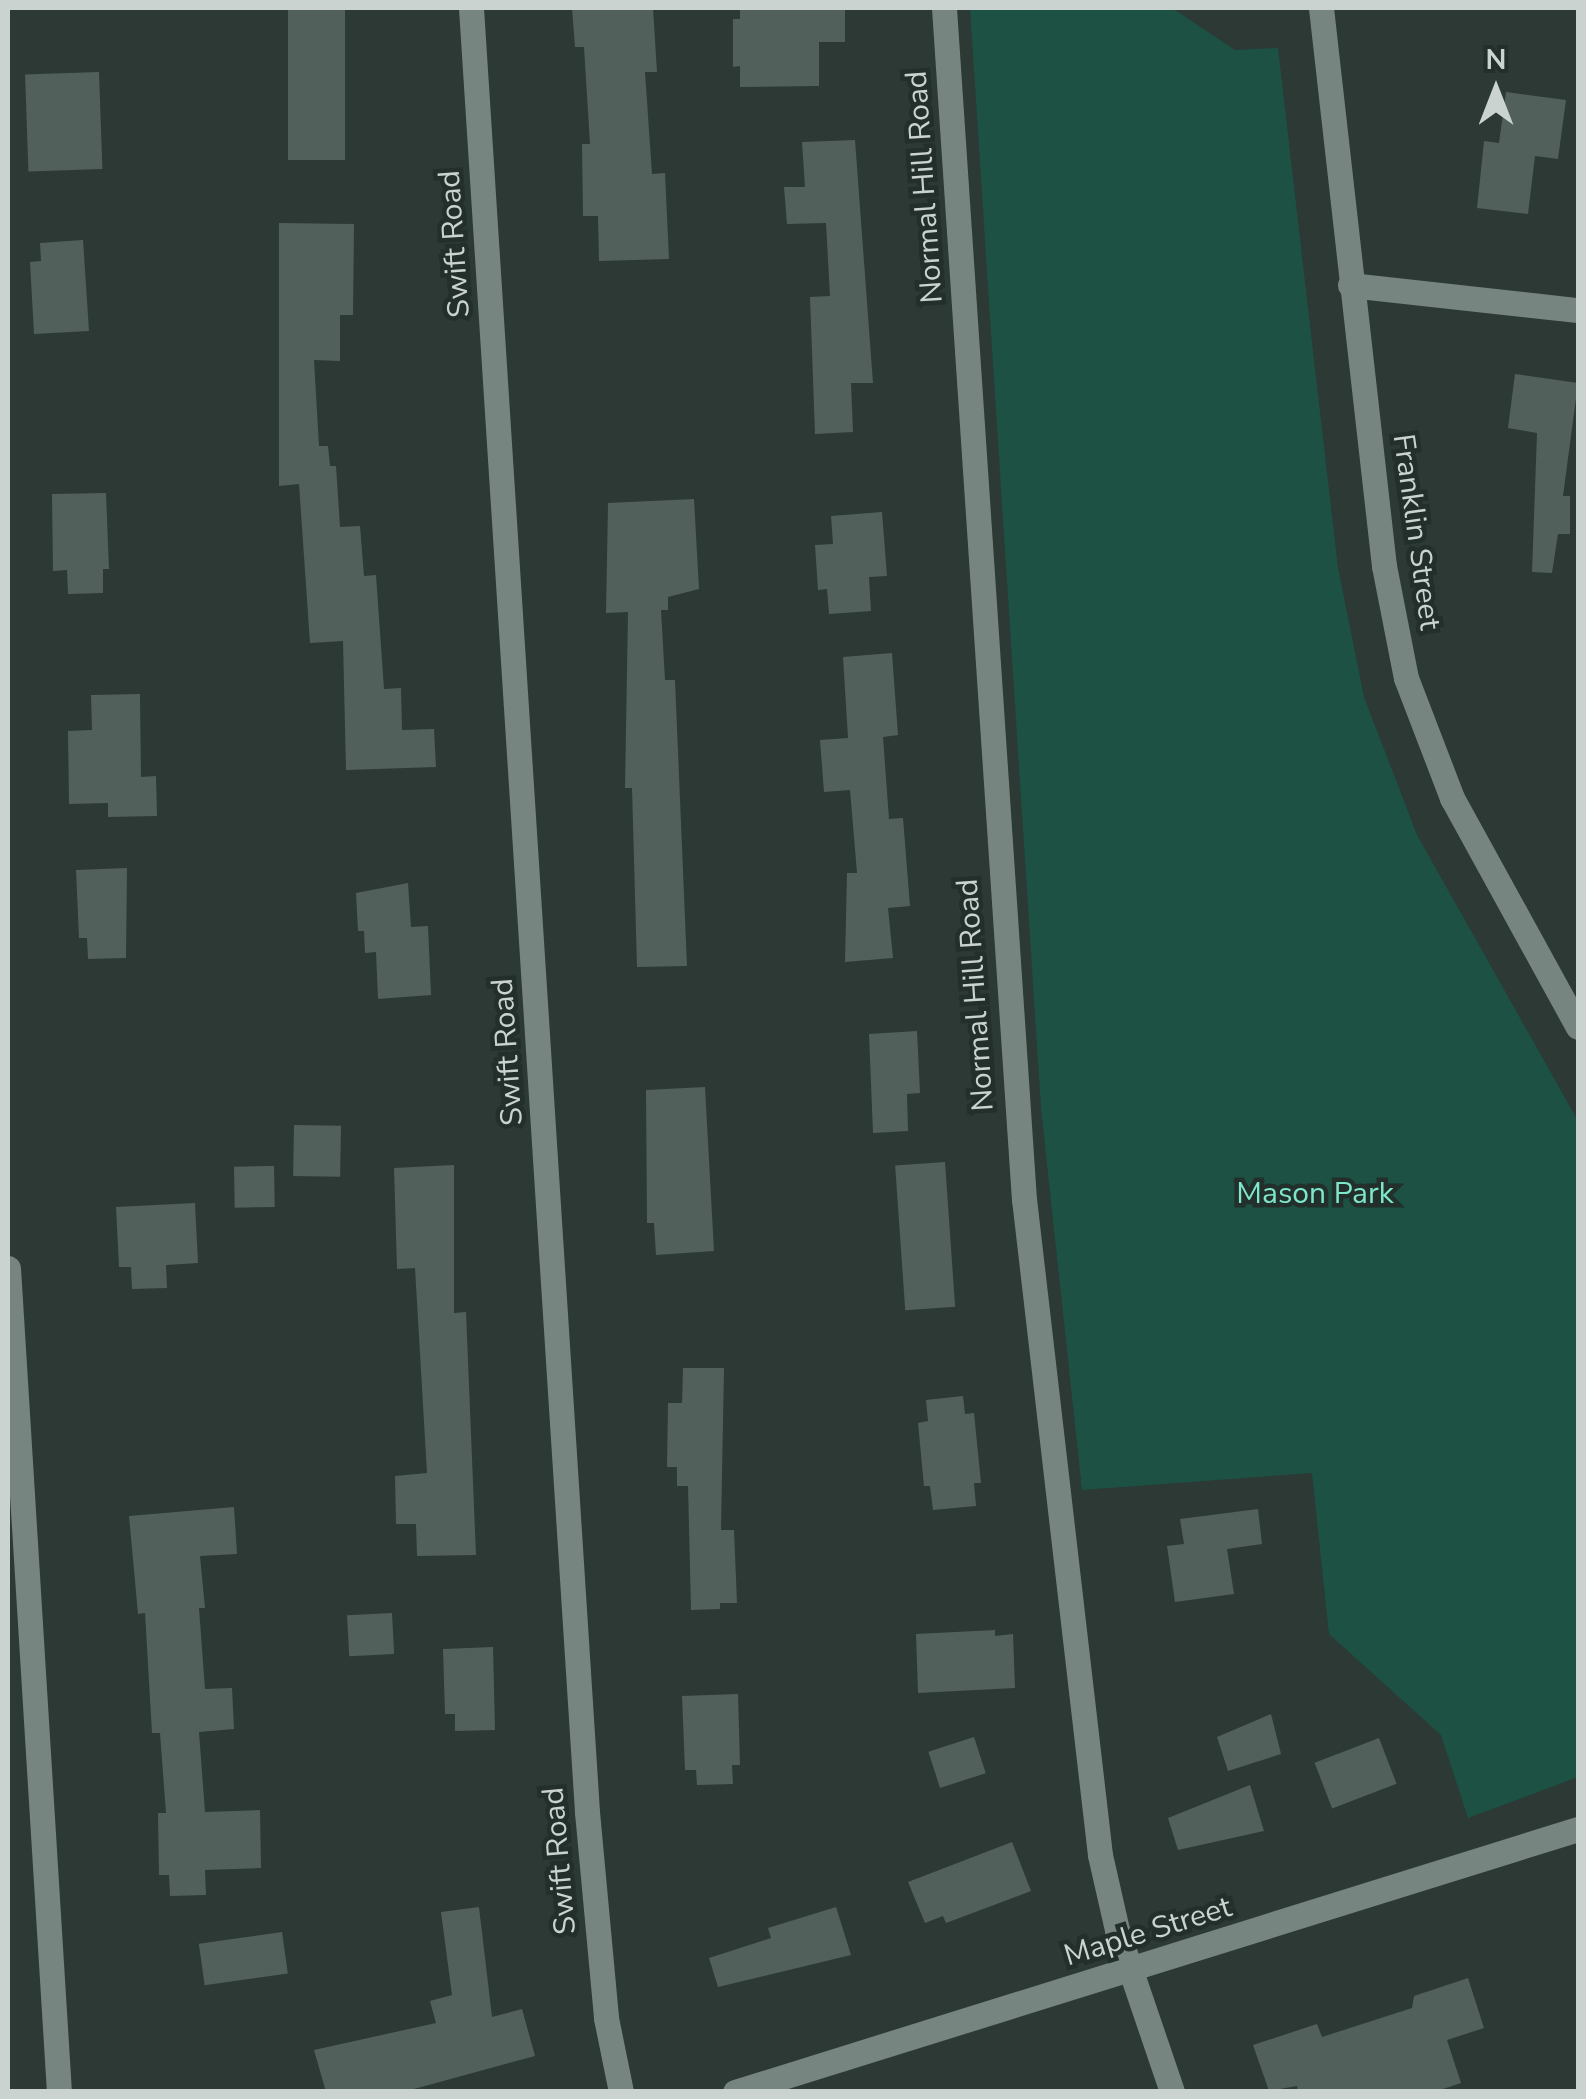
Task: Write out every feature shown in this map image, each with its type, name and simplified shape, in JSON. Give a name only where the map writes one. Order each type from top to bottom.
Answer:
[{"type":"street","name":"Swift Road","points":[[471,8],[588,1812],[606,2018],[621,2092]]},
{"type":"street","name":"Normal Hill Road","points":[[944,8],[1017,1128],[1100,1856],[1172,2092]]},
{"type":"street","name":"Franklin Street","points":[[1321,8],[1384,566],[1406,678],[1452,798],[1578,1027]]},
{"type":"street","points":[[1350,285],[1578,310]]},
{"type":"street","points":[[8,1268],[59,2092]]},
{"type":"street","name":"Maple Street","points":[[735,2092],[1578,1829]]},
{"type":"green space","name":"Mason Park","points":[[970,8],[1172,8],[1235,50],[1278,48],[1338,568],[1364,697],[1417,835],[1578,1121],[1578,1777],[1468,1818],[1441,1735],[1329,1634],[1312,1473],[1082,1490],[1041,1108]]},
{"type":"building","points":[[288,8],[345,8],[345,160],[288,160]]},
{"type":"building","points":[[572,8],[653,8],[657,72],[645,72],[652,174],[665,173],[669,259],[599,261],[598,216],[583,216],[582,144],[590,144],[584,47],[575,47]]},
{"type":"building","points":[[740,8],[845,8],[845,42],[819,42],[819,86],[740,87],[740,66],[733,67],[733,19],[740,19]]},
{"type":"building","points":[[99,72],[102,169],[28,172],[25,75]]},
{"type":"building","points":[[1506,92],[1566,100],[1558,159],[1535,156],[1528,214],[1477,208],[1484,141],[1499,143]]},
{"type":"building","points":[[855,140],[873,383],[851,383],[853,432],[815,434],[810,297],[830,296],[826,223],[787,224],[784,187],[805,187],[802,142]]},
{"type":"building","points":[[279,223],[354,224],[353,315],[340,315],[340,361],[314,360],[319,446],[328,446],[330,466],[336,466],[340,527],[360,526],[364,576],[376,575],[384,689],[401,688],[402,730],[434,729],[436,767],[346,770],[343,641],[310,643],[299,484],[279,486]]},
{"type":"building","points":[[83,240],[89,331],[34,334],[30,262],[41,261],[40,243]]},
{"type":"building","points":[[1515,374],[1578,383],[1563,496],[1570,496],[1570,534],[1558,534],[1552,573],[1532,572],[1537,433],[1508,428]]},
{"type":"building","points":[[106,493],[109,569],[103,569],[103,593],[68,594],[67,570],[53,571],[52,494]]},
{"type":"building","points":[[694,499],[699,589],[668,597],[668,610],[661,610],[665,680],[675,680],[687,966],[637,967],[632,788],[625,788],[628,612],[606,613],[608,503]]},
{"type":"building","points":[[882,512],[887,576],[869,577],[871,611],[829,614],[827,589],[818,590],[815,545],[833,544],[831,516]]},
{"type":"building","points":[[892,653],[898,735],[883,737],[889,819],[903,818],[910,906],[888,908],[893,958],[845,962],[847,873],[857,873],[850,790],[824,792],[820,740],[848,738],[843,657]]},
{"type":"building","points":[[140,694],[141,777],[156,776],[157,816],[108,817],[108,803],[69,804],[68,731],[92,730],[91,695]]},
{"type":"building","points":[[127,868],[126,958],[88,959],[87,938],[79,938],[76,870]]},
{"type":"building","points":[[408,883],[411,927],[428,926],[431,995],[378,999],[376,952],[365,953],[364,931],[358,931],[356,893]]},
{"type":"building","points":[[917,1031],[920,1093],[907,1094],[908,1131],[873,1133],[869,1034]]},
{"type":"building","points":[[705,1087],[714,1251],[656,1255],[654,1223],[647,1223],[646,1090]]},
{"type":"building","points":[[294,1125],[341,1126],[340,1177],[293,1176]]},
{"type":"building","points":[[945,1162],[955,1307],[905,1310],[895,1165]]},
{"type":"building","points":[[454,1165],[454,1313],[466,1312],[476,1555],[417,1556],[416,1524],[396,1524],[395,1476],[427,1473],[415,1268],[397,1269],[394,1168]]},
{"type":"building","points":[[274,1166],[275,1207],[235,1208],[234,1167]]},
{"type":"building","points":[[195,1203],[198,1263],[166,1265],[167,1288],[132,1289],[131,1267],[119,1267],[116,1207]]},
{"type":"building","points":[[683,1368],[724,1368],[721,1530],[734,1530],[737,1603],[720,1603],[720,1609],[691,1610],[688,1486],[677,1486],[677,1467],[667,1467],[668,1403],[682,1403]]},
{"type":"building","points":[[963,1396],[965,1414],[974,1413],[981,1483],[974,1483],[976,1506],[933,1510],[930,1486],[924,1486],[918,1423],[928,1421],[926,1400]]},
{"type":"building","points":[[234,1507],[237,1554],[200,1556],[205,1608],[199,1608],[205,1689],[232,1688],[234,1729],[199,1732],[205,1812],[260,1810],[261,1868],[205,1870],[206,1895],[170,1896],[169,1875],[159,1875],[158,1813],[166,1813],[160,1733],[152,1733],[145,1613],[138,1614],[129,1516]]},
{"type":"building","points":[[1258,1509],[1262,1544],[1227,1549],[1234,1594],[1175,1602],[1167,1546],[1184,1544],[1180,1519]]},
{"type":"building","points":[[392,1613],[394,1654],[349,1656],[347,1615]]},
{"type":"building","points":[[995,1630],[995,1636],[1013,1634],[1015,1688],[918,1693],[916,1634]]},
{"type":"building","points":[[493,1647],[495,1730],[455,1731],[455,1714],[445,1714],[443,1649]]},
{"type":"building","points":[[738,1694],[740,1765],[732,1765],[733,1784],[697,1785],[696,1770],[685,1770],[682,1696]]},
{"type":"building","points":[[1271,1714],[1281,1754],[1228,1771],[1217,1737]]},
{"type":"building","points":[[974,1737],[986,1773],[940,1788],[928,1752]]},
{"type":"building","points":[[1379,1738],[1397,1784],[1332,1808],[1315,1763]]},
{"type":"building","points":[[1250,1785],[1264,1831],[1178,1850],[1168,1818]]},
{"type":"building","points":[[1012,1842],[1031,1891],[946,1923],[943,1916],[925,1923],[908,1882]]},
{"type":"building","points":[[479,1907],[492,2017],[522,2009],[535,2056],[403,2092],[326,2092],[314,2050],[436,2023],[430,2001],[452,1995],[441,1912]]},
{"type":"building","points":[[836,1907],[851,1955],[718,1987],[709,1958],[771,1938],[768,1928]]},
{"type":"building","points":[[282,1932],[288,1974],[205,1985],[199,1944]]},
{"type":"building","points":[[1468,1978],[1484,2028],[1447,2040],[1461,2083],[1434,2092],[1298,2092],[1297,2086],[1269,2091],[1253,2045],[1317,2024],[1322,2037],[1412,2008],[1414,1996]]}]
